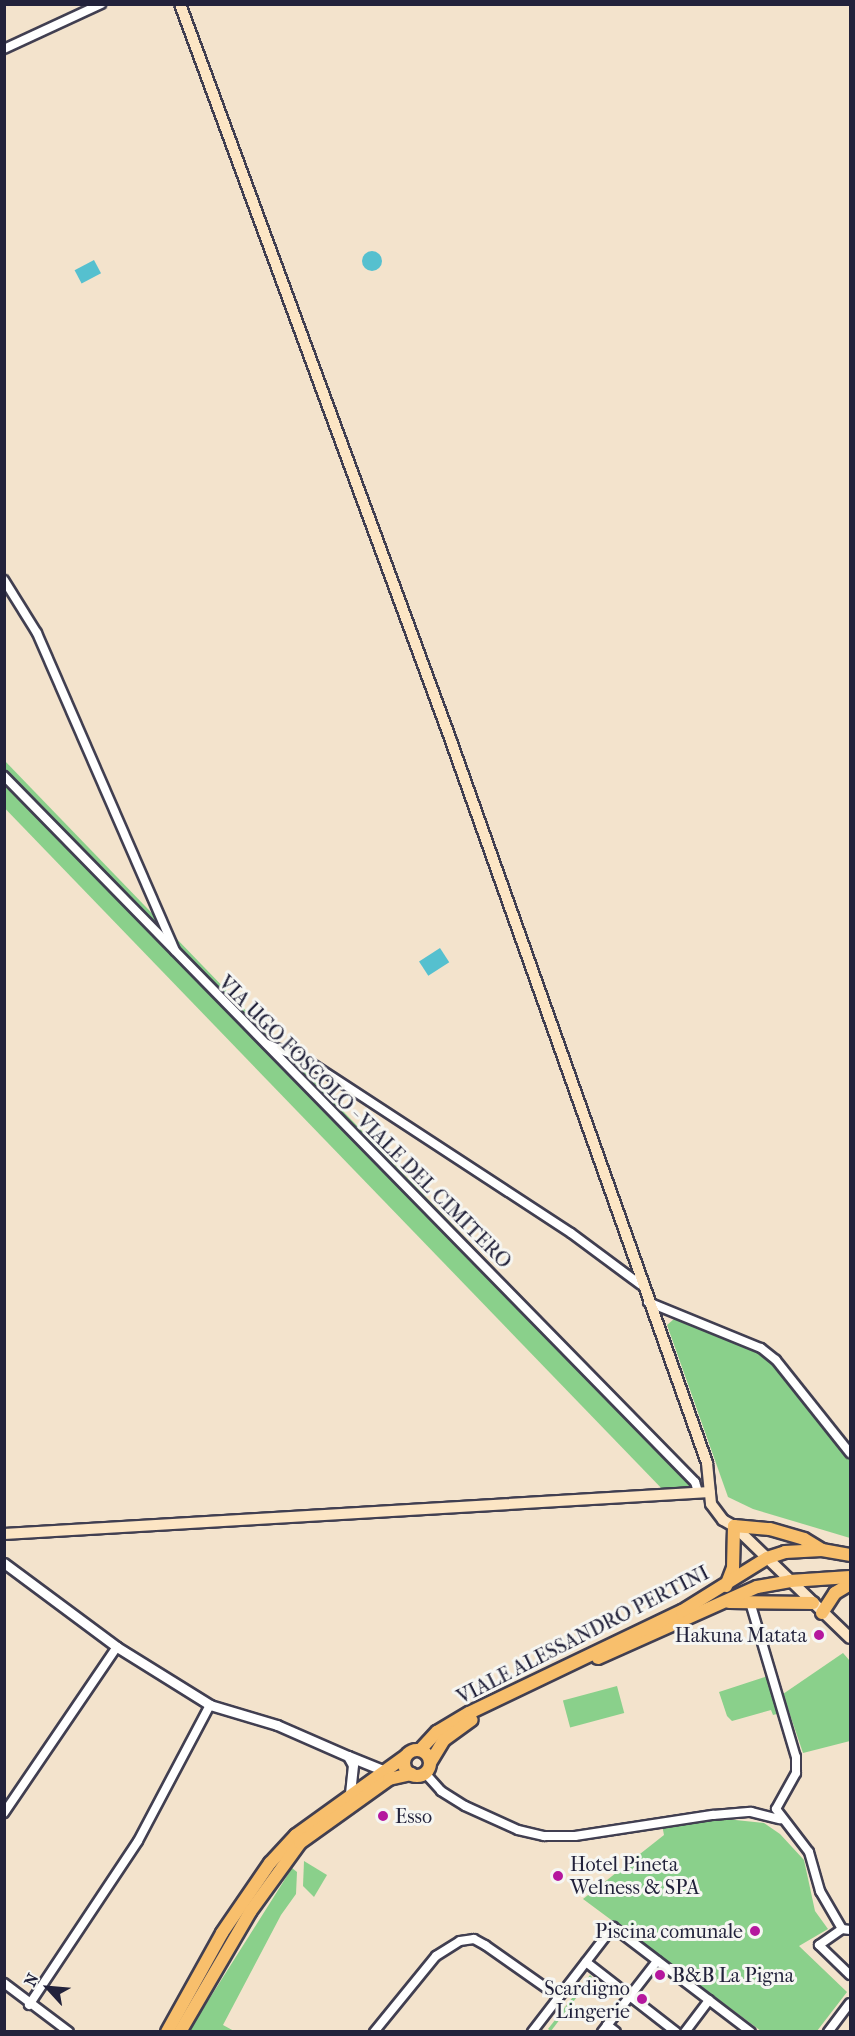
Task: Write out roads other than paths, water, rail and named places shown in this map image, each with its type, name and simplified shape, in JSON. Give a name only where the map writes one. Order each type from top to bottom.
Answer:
[{"type":"main road","points":[[180,4],[450,738],[647,1302],[707,1463],[711,1504],[723,1520],[770,1529],[804,1539],[822,1550]]},
{"type":"main road","points":[[4,1534],[698,1492],[711,1495]]},
{"type":"main road","points":[[732,1523],[850,1638]]},
{"type":"main road","points":[[725,1586],[733,1568],[732,1523]]},
{"type":"main road","name":"VIALE ALESSANDRO PERTINI","points":[[167,2031],[222,1933],[270,1863],[296,1835],[406,1756],[420,1750],[437,1732],[469,1713],[682,1611],[767,1558],[785,1552],[822,1550],[850,1556]]},
{"type":"main road","name":"VIALE ALESSANDRO PERTINI","points":[[427,1768],[444,1740],[475,1718],[550,1680],[757,1587],[790,1581],[850,1577]]},
{"type":"main road","points":[[822,1612],[835,1593],[850,1584]]},
{"type":"main road","name":"VIALE ALESSANDRO PERTINI","points":[[725,1602],[813,1603]]},
{"type":"main road","points":[[180,2031],[245,1921],[300,1843],[389,1779],[427,1768],[420,1750]]},
{"type":"main road","points":[[406,1756],[405,1768],[411,1774]]},
{"type":"street","points":[[4,49],[101,4]]},
{"type":"street","points":[[4,580],[38,633],[177,954]]},
{"type":"street","name":"VIA UGO FOSCOLO - VIALE DEL CIMITERO","points":[[4,776],[262,1042],[687,1473],[698,1492]]},
{"type":"street","points":[[262,1042],[308,1061],[571,1233],[641,1285]]},
{"type":"street","points":[[647,1302],[700,1326],[747,1341],[776,1359],[850,1453]]},
{"type":"street","points":[[4,1563],[117,1647],[210,1705],[277,1725],[385,1771]]},
{"type":"street","points":[[750,1602],[796,1758],[796,1773],[776,1809],[780,1819],[809,1852],[820,1891],[846,1929],[819,1945],[850,1975]]},
{"type":"street","points":[[4,1813],[117,1647]]},
{"type":"street","points":[[29,2005],[138,1841],[210,1705]]},
{"type":"street","points":[[348,1756],[353,1765],[350,1795]]},
{"type":"street","points":[[427,1768],[441,1791],[465,1806],[518,1830],[544,1836],[575,1836],[653,1822],[722,1814],[751,1812],[780,1819]]},
{"type":"street","points":[[535,2030],[613,1927],[751,2031]]},
{"type":"street","points":[[374,2031],[436,1956],[460,1941],[474,1939],[485,1945],[559,1997]]},
{"type":"street","points":[[616,2031],[605,2028],[657,1961]]},
{"type":"street","points":[[586,1962],[676,2031]]},
{"type":"street","points":[[4,1983],[29,2005],[69,2031]]},
{"type":"street","points":[[685,2031],[709,2000]]},
{"type":"street","points":[[828,2031],[850,2002]]},
{"type":"water","points":[[368,251],[376,251],[382,257],[382,265],[376,271],[368,271],[362,265],[362,257]]},
{"type":"water","points":[[94,260],[101,273],[82,284],[75,270]]},
{"type":"water","points":[[440,948],[449,962],[428,976],[419,962]]},
{"type":"place","name":"Hakuna Matata","points":[[819,1635]]},
{"type":"place","name":"Esso","points":[[383,1816]]},
{"type":"place","name":"Hotel Pineta Welness & SPA","points":[[558,1876]]},
{"type":"place","name":"Piscina comunale","points":[[755,1931]]},
{"type":"place","name":"B&B La Pigna","points":[[660,1975]]},
{"type":"place","name":"Scardigno Lingerie","points":[[642,1999]]}]
